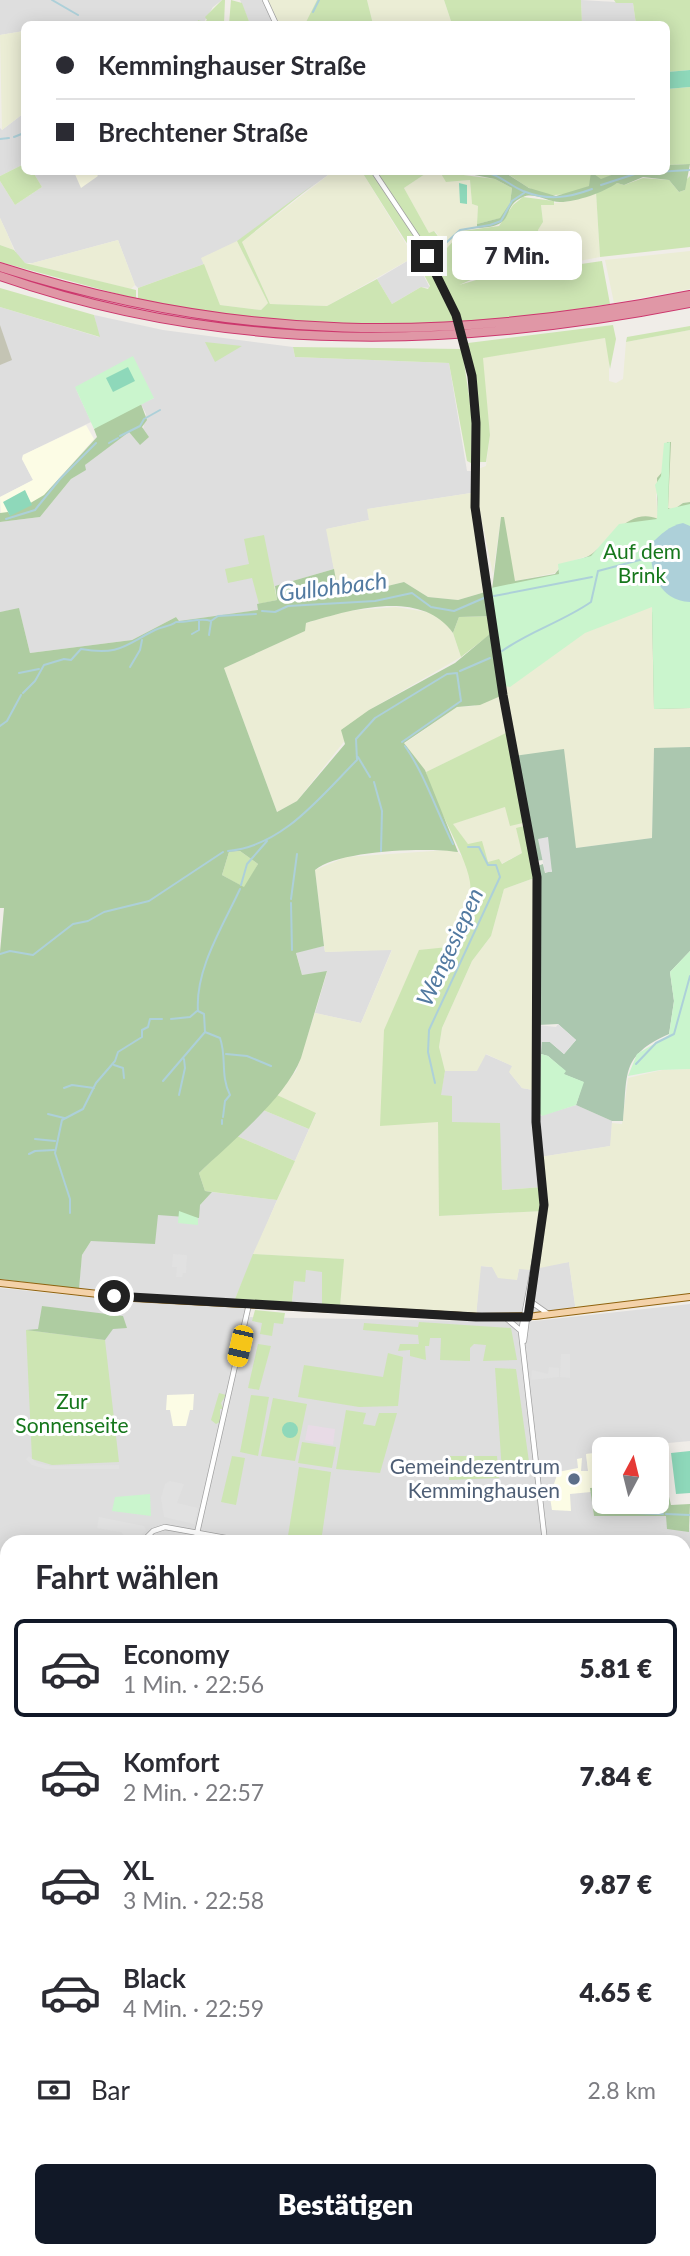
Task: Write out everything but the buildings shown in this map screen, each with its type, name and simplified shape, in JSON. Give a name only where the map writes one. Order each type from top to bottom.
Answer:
[{"type":"highway","points":[[0,267],[78,290],[161,309],[250,322],[346,330],[489,325],[582,314],[690,295]]},
{"type":"highway","points":[[0,276],[91,303],[157,317],[249,331],[332,337],[420,338],[486,334],[594,321],[690,303]]},
{"type":"main road","points":[[0,1283],[90,1294],[506,1317],[551,1315],[690,1297]]},
{"type":"street","points":[[265,0],[275,21]]},
{"type":"street","points":[[376,175],[418,239],[456,315],[466,349],[475,409],[475,507],[503,695],[537,877],[536,1122],[544,1205],[525,1317],[523,1345]]},
{"type":"street","points":[[530,1290],[530,1301],[521,1332],[525,1388],[544,1535]]},
{"type":"street","points":[[530,1301],[551,1315]]},
{"type":"street","points":[[196,1535],[249,1304]]},
{"type":"street","points":[[506,1317],[521,1332]]},
{"type":"street","points":[[152,1535],[161,1528],[216,1535]]},
{"type":"shaded area","points":[[0,0],[222,0],[213,7],[205,21],[21,21],[21,32],[0,35]]},
{"type":"shaded area","points":[[240,0],[265,0],[275,21],[249,21]]},
{"type":"shaded area","points":[[265,0],[317,0],[306,21],[275,21]]},
{"type":"shaded area","points":[[367,0],[444,0],[451,21],[372,21]]},
{"type":"shaded area","points":[[581,0],[633,3],[636,21],[582,21]]},
{"type":"shaded area","points":[[21,32],[21,115],[2,130],[0,35]]},
{"type":"shaded area","points":[[21,115],[21,166],[0,176],[0,128],[2,130]]},
{"type":"shaded area","points":[[35,175],[328,175],[235,243],[202,258],[204,264],[138,288],[118,240],[33,263],[25,263],[18,257],[0,218],[0,181],[15,205],[42,187]]},
{"type":"shaded area","points":[[75,175],[97,175],[98,176],[81,188]]},
{"type":"shaded area","points":[[328,175],[364,175],[414,257],[327,306],[270,304],[242,242]]},
{"type":"shaded area","points":[[424,175],[442,175],[447,182],[470,180],[472,204],[478,206],[477,228],[462,231],[447,248],[435,231],[429,233],[404,188]]},
{"type":"shaded area","points":[[596,192],[600,257],[543,268],[538,230],[543,222],[541,205],[570,201]]},
{"type":"shaded area","points":[[0,218],[7,233],[14,250],[0,245]]},
{"type":"shaded area","points":[[118,240],[135,285],[131,289],[29,264]]},
{"type":"shaded area","points":[[237,241],[268,303],[261,310],[220,305],[201,258]]},
{"type":"shaded area","points":[[690,251],[690,289],[614,303],[605,260]]},
{"type":"shaded area","points":[[414,257],[430,288],[421,287],[392,304],[377,279]]},
{"type":"shaded area","points":[[0,307],[99,337],[94,315],[163,330],[293,347],[295,357],[449,363],[467,471],[471,471],[471,493],[368,509],[369,520],[327,529],[334,569],[275,586],[259,610],[179,621],[176,617],[132,640],[30,653],[19,609],[0,612],[0,522],[40,517],[71,479],[85,470],[85,465],[94,456],[129,432],[140,444],[146,414],[141,404],[154,398],[76,389],[91,422],[23,455],[22,459],[33,480],[0,497]]},
{"type":"shaded area","points":[[0,325],[12,360],[0,365]]},
{"type":"shaded area","points":[[690,330],[690,502],[683,503],[673,511],[668,508],[664,470],[656,496],[658,520],[620,525],[591,555],[562,564],[555,573],[515,581],[501,517],[493,574],[479,508],[478,469],[486,466],[490,435],[482,357],[605,338],[609,357],[609,381],[616,383],[623,379],[626,342]]},
{"type":"shaded area","points":[[86,425],[94,439],[44,495],[32,505],[1,515],[0,497],[33,480],[22,459],[23,455]]},
{"type":"shaded area","points":[[471,493],[485,592],[458,600],[428,597],[404,582],[375,589],[338,591],[326,529],[369,520],[367,509]]},
{"type":"shaded area","points":[[659,605],[652,613],[654,709],[690,708],[690,747],[654,749],[652,838],[576,848],[514,756],[509,732],[426,772],[404,744],[457,707],[475,706],[498,659],[517,646],[581,617]]},
{"type":"shaded area","points":[[396,607],[433,613],[445,620],[453,633],[461,657],[369,710],[297,801],[277,812],[224,668],[304,631],[306,623],[346,611]]},
{"type":"shaded area","points":[[690,747],[690,951],[670,972],[674,1001],[669,1034],[653,1042],[634,1059],[627,1078],[623,1121],[612,1121],[576,1105],[583,1082],[563,1074],[565,1071],[548,1056],[541,1054],[542,1041],[550,1042],[564,1054],[576,1040],[558,1024],[538,1025],[535,867],[543,864],[545,873],[552,871],[542,852],[543,860],[534,861],[514,756],[564,749],[576,848],[652,838],[654,748]]},
{"type":"shaded area","points":[[505,807],[527,822],[522,853],[501,864],[488,862],[468,844],[452,824]]},
{"type":"shaded area","points":[[548,837],[552,872],[545,872],[538,839]]},
{"type":"shaded area","points":[[448,850],[458,852],[463,858],[470,871],[471,888],[448,947],[384,1030],[425,1122],[438,1122],[440,1216],[544,1211],[540,1157],[610,1146],[612,1123],[622,1124],[628,1078],[662,1070],[690,1069],[690,1297],[576,1312],[569,1262],[530,1270],[519,1269],[517,1280],[498,1278],[492,1267],[481,1266],[476,1317],[340,1307],[343,1259],[253,1254],[316,1114],[277,1095],[296,1071],[315,1013],[361,1023],[392,950],[325,952],[315,870],[346,857]]},
{"type":"shaded area","points":[[537,877],[539,999],[537,1067],[533,1090],[522,1088],[509,1072],[512,1066],[486,1054],[477,1071],[445,1071],[439,1047],[442,1028],[472,961],[491,936],[504,889]]},
{"type":"shaded area","points":[[324,946],[325,952],[392,949],[361,1023],[315,1013],[327,972],[302,975],[296,952]]},
{"type":"shaded area","points":[[558,1024],[576,1040],[564,1054],[550,1042],[538,1042],[538,1025],[556,1027]]},
{"type":"shaded area","points":[[542,1041],[540,1116],[576,1105],[612,1121],[611,1146],[540,1157],[544,1187],[502,1190],[452,1122],[440,1096],[445,1071],[476,1071],[485,1054],[513,1066],[510,1073],[522,1088],[533,1090],[538,1042]]},
{"type":"shaded area","points":[[263,1110],[309,1129],[295,1161],[237,1136]]},
{"type":"shaded area","points":[[212,1192],[277,1200],[235,1299],[248,1312],[247,1317],[526,1322],[690,1304],[690,1441],[669,1443],[669,1437],[592,1437],[592,1453],[586,1454],[594,1516],[667,1516],[689,1532],[690,1526],[690,1535],[0,1535],[0,1288],[78,1296],[82,1255],[91,1241],[158,1215],[200,1205]]},
{"type":"shaded area","points":[[173,1254],[187,1255],[186,1273],[183,1273],[182,1277],[176,1277],[177,1267],[172,1267]]},
{"type":"shaded area","points":[[569,1262],[576,1312],[476,1317],[480,1266],[492,1267],[517,1279],[519,1268]]},
{"type":"shaded area","points":[[306,1270],[322,1271],[322,1305],[292,1302],[294,1281]]},
{"type":"shaded area","points":[[561,1354],[570,1354],[570,1378],[560,1377]]},
{"type":"shaded area","points":[[549,1367],[559,1368],[559,1377],[531,1380],[532,1370],[548,1374]]},
{"type":"shaded area","points":[[194,1394],[193,1410],[190,1410],[186,1426],[173,1426],[170,1410],[166,1410],[167,1395]]},
{"type":"shaded area","points":[[308,1425],[335,1429],[333,1445],[305,1440]]},
{"type":"shaded area","points":[[592,1453],[591,1492],[570,1494],[571,1511],[552,1510],[548,1485],[554,1484],[558,1472],[578,1468],[577,1459],[582,1458],[581,1471],[588,1471],[586,1454]]},
{"type":"shaded area","points":[[29,1456],[37,1463],[51,1466],[119,1465],[119,1469],[46,1469],[32,1465],[26,1459]]},
{"type":"shaded area","points":[[530,1469],[529,1477],[503,1478],[502,1472]]},
{"type":"shaded area","points":[[170,1481],[184,1484],[177,1503],[198,1508],[194,1524],[164,1517],[161,1498],[165,1484]]},
{"type":"shaded area","points":[[99,1517],[144,1526],[146,1530],[141,1535],[124,1535],[121,1532],[97,1528]]},
{"type":"green space","points":[[225,0],[224,21],[206,21],[205,17]]},
{"type":"green space","points":[[231,0],[242,3],[249,21],[229,21]]},
{"type":"green space","points":[[317,0],[367,0],[372,21],[306,21]]},
{"type":"green space","points":[[444,0],[581,0],[582,21],[451,21]]},
{"type":"green space","points":[[614,0],[690,0],[690,70],[670,72],[670,21],[636,21],[633,3],[616,3]]},
{"type":"green space","points":[[690,70],[690,87],[670,89],[670,72]]},
{"type":"green space","points":[[690,87],[690,164],[670,165],[670,89]]},
{"type":"green space","points":[[690,164],[685,190],[679,192],[669,180],[643,177],[624,185],[617,183],[590,196],[567,202],[527,196],[516,201],[499,224],[477,228],[477,224],[500,218],[510,203],[512,188],[495,179],[474,175],[509,175],[529,188],[556,196],[589,186],[591,175],[601,179],[611,175],[670,175],[670,165]]},
{"type":"green space","points":[[21,166],[21,175],[35,175],[42,187],[15,205],[0,181],[0,176]]},
{"type":"green space","points":[[364,175],[424,175],[404,188],[429,233],[434,231],[447,248],[462,231],[499,226],[513,205],[523,197],[554,201],[554,205],[541,205],[543,222],[538,230],[543,268],[485,274],[459,285],[483,278],[602,261],[610,304],[524,317],[461,322],[446,293],[454,323],[375,325],[256,318],[138,299],[138,288],[204,264],[220,305],[261,310],[268,303],[237,241],[314,184],[242,242],[270,304],[327,306],[377,279],[392,304],[421,287],[428,289],[430,286]]},
{"type":"green space","points":[[442,175],[495,179],[512,188],[510,203],[501,218],[477,224],[478,206],[472,204],[470,180],[446,182]]},
{"type":"green space","points":[[509,175],[612,175],[566,194],[544,194]]},
{"type":"green space","points":[[690,176],[690,247],[600,257],[596,192],[617,183],[624,185],[643,178],[669,180],[679,192],[685,190],[685,181]]},
{"type":"green space","points":[[459,183],[467,185],[467,204],[460,203]]},
{"type":"green space","points":[[0,245],[14,250],[25,263],[136,290],[136,299],[0,262]]},
{"type":"green space","points":[[0,288],[94,315],[100,337],[0,307]]},
{"type":"green space","points":[[613,325],[616,339],[610,369],[605,338],[483,358],[490,435],[486,462],[477,462],[477,389],[468,343]]},
{"type":"green space","points":[[690,326],[690,330],[626,342],[627,337]]},
{"type":"green space","points":[[205,342],[242,346],[215,362]]},
{"type":"green space","points":[[293,347],[462,349],[472,416],[471,463],[467,461],[449,363],[295,357]]},
{"type":"green space","points":[[133,356],[154,398],[94,429],[75,387]]},
{"type":"green space","points":[[128,367],[135,381],[113,392],[106,378]]},
{"type":"green space","points":[[141,404],[147,420],[142,427],[149,437],[140,445],[129,432],[85,465],[86,470],[71,479],[40,517],[0,522],[0,513],[8,512],[10,515],[44,495],[97,437],[94,429]]},
{"type":"green space","points":[[667,442],[671,442],[668,508],[673,510],[690,502],[690,708],[654,709],[652,612],[655,611],[651,600],[517,646],[498,659],[503,695],[480,705],[457,707],[404,743],[425,770],[458,852],[406,850],[362,854],[327,863],[315,870],[324,946],[296,953],[302,975],[327,971],[301,1058],[283,1089],[270,1104],[199,1173],[205,1191],[212,1192],[200,1205],[199,1218],[158,1215],[155,1244],[91,1241],[82,1255],[79,1289],[0,1279],[0,952],[4,908],[0,908],[0,612],[19,608],[30,653],[132,640],[176,617],[179,621],[258,610],[257,604],[277,600],[275,586],[334,569],[338,591],[375,589],[404,582],[428,597],[458,600],[492,590],[501,517],[504,517],[515,581],[555,574],[568,563],[593,553],[630,521],[648,516],[658,519],[657,478],[664,470]],"holes":[[[493,603],[504,647],[496,649],[497,628],[455,663],[369,710],[341,730],[345,744],[297,801],[277,812],[224,668],[305,631],[306,623],[343,613],[384,606],[404,607],[423,611],[439,619],[453,633],[459,617],[495,616]],[[240,851],[258,864],[244,887],[222,875],[229,852]]]},
{"type":"green space","name":"Auf dem Brink","points":[[670,442],[668,509],[690,504],[690,708],[654,709],[652,607],[585,633],[510,687],[505,686],[491,588],[559,574],[558,564],[591,556],[619,524],[657,519],[658,499],[655,485],[661,476],[664,443]]},
{"type":"green space","points":[[25,490],[32,505],[10,516],[3,502]]},
{"type":"green space","points":[[264,535],[277,600],[259,604],[252,578],[228,583],[225,569],[249,564],[244,539]]},
{"type":"green space","points":[[541,592],[504,647],[496,650],[497,629],[461,657],[453,633],[459,617],[495,616],[492,603]]},
{"type":"green space","points":[[510,731],[527,822],[510,826],[505,807],[453,824],[468,844],[482,841],[488,862],[499,859],[502,864],[522,853],[516,828],[528,825],[537,877],[504,889],[491,936],[472,961],[442,1028],[439,1047],[445,1071],[441,1095],[452,1096],[452,1122],[500,1123],[502,1190],[544,1187],[544,1211],[439,1216],[438,1122],[380,1126],[384,1030],[419,950],[448,947],[470,890],[466,867],[426,772]]},
{"type":"green space","points":[[240,851],[258,864],[245,888],[222,875],[229,852]]},
{"type":"green space","points":[[690,951],[690,1069],[660,1070],[628,1076],[637,1054],[669,1035],[674,1001],[670,972]]},
{"type":"green space","points":[[541,1054],[548,1056],[566,1071],[564,1074],[584,1082],[576,1105],[542,1116],[539,1112]]},
{"type":"green space","points":[[277,1095],[316,1113],[309,1129],[263,1110]]},
{"type":"green space","points":[[237,1136],[295,1161],[277,1200],[205,1191],[199,1173]]},
{"type":"green space","points":[[179,1211],[198,1218],[198,1225],[178,1223]]},
{"type":"green space","points":[[253,1254],[344,1259],[340,1307],[322,1305],[322,1272],[306,1270],[305,1282],[294,1281],[292,1302],[235,1299]]},
{"type":"green space","points":[[42,1306],[123,1316],[127,1328],[113,1329],[105,1340],[26,1330],[38,1329]]},
{"type":"green space","points":[[255,1310],[285,1313],[283,1324],[274,1323],[272,1336],[260,1334],[262,1323],[252,1321]]},
{"type":"green space","points":[[419,1322],[511,1328],[517,1360],[483,1361],[486,1345],[474,1344],[470,1348],[470,1361],[440,1360],[441,1338],[430,1338],[429,1346],[425,1346],[426,1360],[410,1356],[410,1350],[398,1351],[400,1344],[419,1344],[418,1335],[363,1330],[364,1323],[418,1327]]},
{"type":"green space","name":"Zur Sonnenseite","points":[[26,1330],[105,1340],[119,1462],[52,1465],[32,1459]]},
{"type":"green space","points":[[258,1344],[271,1346],[259,1390],[248,1388]]},
{"type":"green space","points":[[388,1353],[403,1357],[398,1406],[359,1407],[298,1397],[304,1365],[383,1377]]},
{"type":"green space","points":[[495,1368],[516,1369],[530,1469],[502,1472]]},
{"type":"green space","points":[[219,1393],[226,1395],[221,1403],[223,1409],[220,1409],[220,1422],[216,1424],[211,1420]]},
{"type":"green space","points":[[251,1395],[269,1397],[258,1456],[240,1452]]},
{"type":"green space","points":[[273,1398],[307,1404],[295,1461],[261,1456]]},
{"type":"green space","points":[[346,1410],[366,1413],[363,1424],[375,1426],[379,1413],[397,1413],[380,1473],[336,1469]]},
{"type":"green space","points":[[290,1422],[296,1424],[296,1436],[290,1438],[284,1436],[282,1430],[284,1424]]},
{"type":"green space","points":[[302,1442],[336,1447],[332,1468],[298,1463]]},
{"type":"green space","points":[[690,1451],[690,1493],[676,1494],[671,1453]]},
{"type":"green space","points":[[232,1456],[245,1458],[236,1505],[221,1502]]},
{"type":"green space","points":[[450,1456],[497,1456],[499,1478],[449,1480]]},
{"type":"green space","points":[[299,1467],[331,1472],[322,1535],[288,1535]]},
{"type":"green space","points":[[150,1494],[151,1516],[112,1511],[115,1497]]},
{"type":"green space","points":[[669,1497],[671,1505],[690,1504],[689,1532],[667,1529],[666,1516],[594,1516],[669,1514]]},
{"type":"water","points":[[683,523],[690,526],[690,602],[671,596],[658,583],[651,554],[651,544],[655,540],[669,528]]},
{"type":"waterway","points":[[52,0],[78,15]]},
{"type":"waterway","points":[[313,12],[319,0]]},
{"type":"waterway","points":[[14,137],[21,134]]},
{"type":"waterway","points":[[0,139],[9,138]]},
{"type":"waterway","points":[[670,171],[690,170]]},
{"type":"waterway","points":[[494,175],[523,191],[541,196],[575,195],[592,189]]},
{"type":"waterway","points":[[601,185],[632,175]]},
{"type":"waterway","points":[[435,253],[460,230],[501,221],[512,201],[524,193]]},
{"type":"waterway","points":[[120,436],[140,426],[144,419],[160,410]]},
{"type":"waterway","points":[[109,443],[118,438]]},
{"type":"waterway","points":[[6,519],[35,510],[60,479],[96,443]]},
{"type":"waterway","points":[[502,651],[591,602],[598,571],[651,557]]},
{"type":"waterway","name":"Gullohbach","points":[[494,596],[592,577]]},
{"type":"waterway","name":"Gullohbach","points":[[262,611],[275,612],[288,606],[375,601],[412,593],[431,607],[454,611],[484,598]]},
{"type":"waterway","name":"Gullohbach","points":[[23,693],[35,681],[44,665],[64,659],[71,660],[81,649],[104,651],[121,648],[176,622],[211,621],[218,616],[256,614]]},
{"type":"waterway","points":[[192,634],[199,630],[199,621]]},
{"type":"waterway","points":[[209,635],[211,622]]},
{"type":"waterway","points":[[130,667],[140,650],[142,640]]},
{"type":"waterway","points":[[460,671],[490,658]]},
{"type":"waterway","points":[[19,673],[39,669]]},
{"type":"waterway","points":[[228,851],[266,840],[299,818],[357,760],[356,739],[375,718],[447,674],[457,673],[461,701],[402,742]]},
{"type":"waterway","name":"Gullohbach","points":[[0,726],[7,721],[21,695]]},
{"type":"waterway","name":"Wengesiepen","points":[[405,746],[453,844]]},
{"type":"waterway","points":[[358,757],[370,777]]},
{"type":"waterway","points":[[374,782],[382,811],[381,851]]},
{"type":"waterway","points":[[241,885],[247,864],[267,841]]},
{"type":"waterway","name":"Wengesiepen","points":[[435,1083],[428,1052],[429,1030],[500,877],[496,865],[488,865],[479,847],[468,847]]},
{"type":"waterway","points":[[0,954],[10,951],[33,955],[73,924],[88,921],[104,912],[149,901],[223,852]]},
{"type":"waterway","points":[[291,899],[297,854]]},
{"type":"waterway","points":[[198,1011],[198,995],[205,964],[240,889]]},
{"type":"waterway","points":[[291,903],[292,950]]},
{"type":"waterway","points":[[636,1064],[656,1043],[674,1034],[690,976]]},
{"type":"waterway","points":[[171,1019],[190,1017],[197,1011]]},
{"type":"waterway","points":[[198,1011],[204,1014],[205,1032],[220,1038],[222,1045],[225,1080],[230,1095],[225,1101],[223,1117]]},
{"type":"waterway","points":[[70,1213],[70,1199],[55,1153],[62,1120],[83,1109],[96,1083],[115,1061],[118,1052],[142,1037],[142,1030],[148,1027],[150,1019],[162,1019]]},
{"type":"waterway","points":[[163,1081],[205,1032]]},
{"type":"waterway","points":[[226,1054],[247,1056],[271,1066]]},
{"type":"waterway","points":[[179,1095],[185,1068],[184,1059]]},
{"type":"waterway","points":[[114,1065],[123,1068],[124,1078]]},
{"type":"waterway","points":[[64,1088],[72,1085],[94,1088]]},
{"type":"waterway","points":[[48,1114],[64,1118]]},
{"type":"waterway","points":[[35,1139],[55,1141]]},
{"type":"waterway","points":[[29,1154],[54,1150]]},
{"type":"waterway","points":[[666,1514],[690,1515]]},
{"type":"place","name":"Gemeindezentrum Kemminghausen","points":[[574,1479]]},
{"type":"route","points":[[114,1296],[476,1317],[528,1317],[544,1211],[544,1187],[536,1122],[539,999],[537,877],[503,695],[475,507],[476,423],[472,376],[456,315],[427,256]]}]
